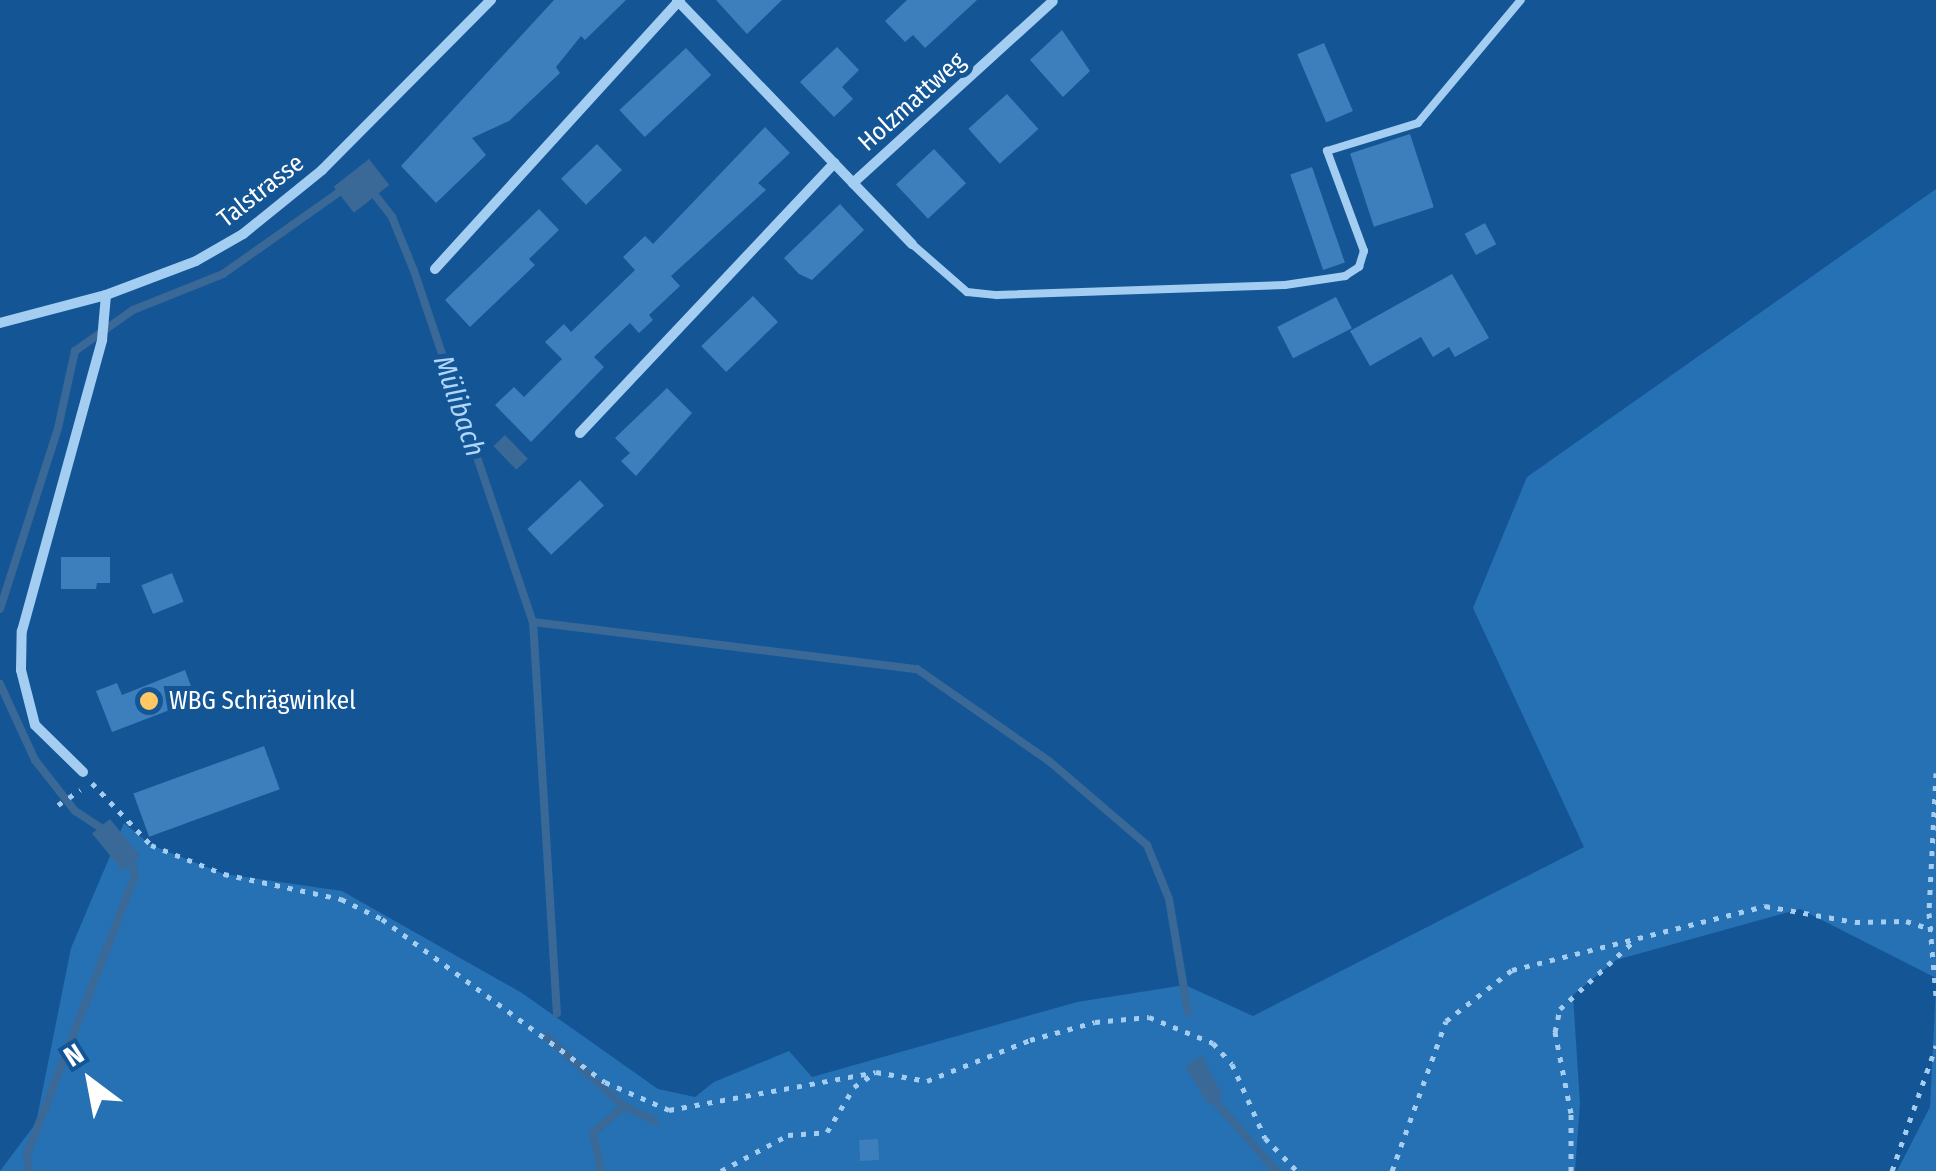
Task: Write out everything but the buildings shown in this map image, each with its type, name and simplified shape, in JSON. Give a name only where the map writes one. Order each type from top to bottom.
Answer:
[{"type":"street","name":"Talstrasse","points":[[0,323],[106,295],[196,262],[280,206],[490,0]]},
{"type":"street","points":[[436,269],[678,0]]},
{"type":"street","name":"Holzmattweg","points":[[678,0],[853,183],[1053,1]]},
{"type":"street","points":[[580,434],[834,163]]},
{"type":"street","points":[[853,183],[912,244]]},
{"type":"street","points":[[84,772],[35,725],[21,670],[22,632],[102,340],[106,295]]},
{"type":"lane","points":[[912,244],[966,292],[997,295],[1285,284],[1345,276],[1359,267],[1364,251],[1328,150],[1418,123],[1522,0]]},
{"type":"path","points":[[84,772],[150,845],[224,874],[341,899],[382,919],[605,1082],[643,1101],[688,1110],[764,1089],[876,1072],[926,1081],[1030,1040],[1095,1022],[1150,1017],[1213,1043],[1232,1064],[1264,1138],[1298,1171]]},
{"type":"path","points":[[1936,773],[1930,918],[1934,930],[1936,996]]},
{"type":"path","points":[[58,806],[76,794]]},
{"type":"path","points":[[1392,1171],[1436,1044],[1456,1011],[1512,970],[1765,906],[1855,922],[1906,920],[1934,930]]},
{"type":"path","points":[[1930,918],[1936,912]]},
{"type":"path","points":[[1571,1171],[1570,1113],[1555,1032],[1560,1009],[1572,992],[1638,938]]},
{"type":"path","points":[[1892,1171],[1936,1046]]},
{"type":"path","points":[[721,1171],[788,1136],[828,1132],[854,1087],[876,1072]]},
{"type":"shaded area","points":[[369,159],[389,185],[354,213],[334,187]]},
{"type":"shaded area","points":[[1936,189],[1936,978],[1800,909],[1616,960],[1573,995],[1580,1103],[1575,1171],[0,1171],[36,1123],[71,948],[124,823],[151,845],[224,874],[342,891],[522,993],[658,1089],[695,1097],[714,1082],[789,1051],[812,1077],[1077,1002],[1185,985],[1253,1016],[1584,847],[1473,608],[1527,477]]},
{"type":"shaded area","points":[[505,435],[528,459],[516,470],[493,446]]},
{"type":"shaded area","points":[[110,819],[140,856],[122,871],[92,833]]},
{"type":"shaded area","points":[[1936,984],[1936,1171],[1897,1171],[1930,1107]]},
{"type":"shaded area","points":[[1202,1055],[1223,1097],[1208,1104],[1185,1067]]},
{"type":"waterway","points":[[0,609],[58,428],[75,351],[133,310],[223,274],[338,193]]},
{"type":"waterway","name":"Mülibach","points":[[375,195],[392,217],[414,271],[533,622],[557,1013]]},
{"type":"waterway","points":[[533,622],[917,669],[1049,761],[1147,845],[1169,899],[1188,1012]]},
{"type":"waterway","points":[[0,684],[35,760],[75,811],[100,827]]},
{"type":"waterway","points":[[29,1171],[27,1154],[135,876],[132,863]]},
{"type":"waterway","points":[[547,1037],[624,1106],[593,1133],[601,1171]]},
{"type":"waterway","points":[[1215,1101],[1276,1171]]},
{"type":"waterway","points":[[624,1106],[655,1121]]},
{"type":"place","name":"WBG Schrägwinkel","points":[[149,701]]}]
